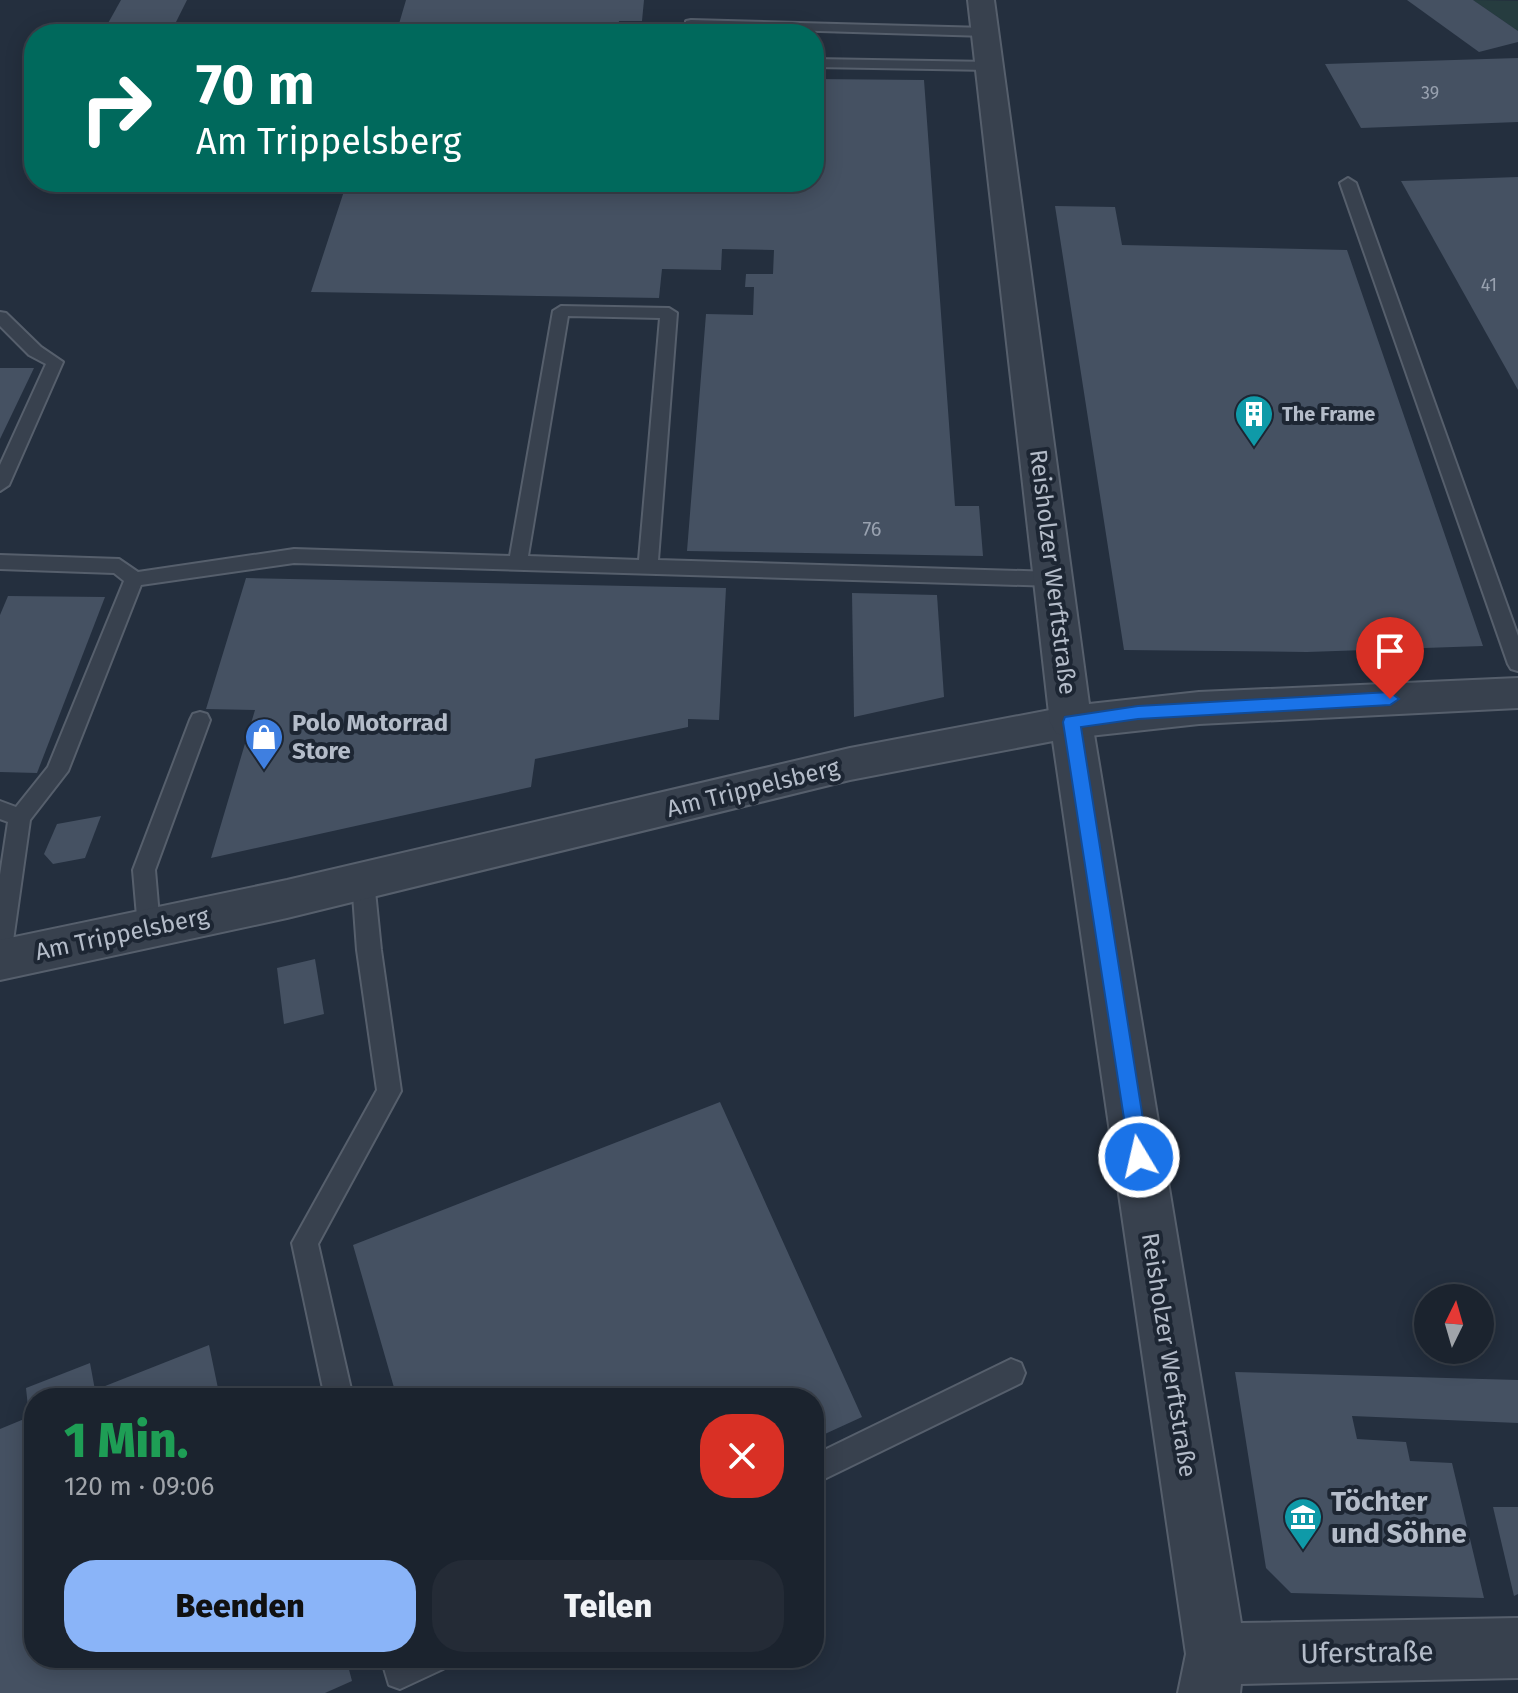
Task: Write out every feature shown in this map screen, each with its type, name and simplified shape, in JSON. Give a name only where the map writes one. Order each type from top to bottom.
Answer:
[{"type":"street","name":"Reisholzer Werftstraße","points":[[984,16],[1071,722],[1212,1674]]},
{"type":"street","name":"Am Trippelsberg","points":[[0,960],[363,881],[850,764],[1071,722],[1199,708],[1518,693]]},
{"type":"street","name":"Uferstraße","points":[[1212,1674],[1518,1648]]},
{"type":"lane","points":[[691,24],[984,16]]},
{"type":"lane","points":[[824,63],[991,66]]},
{"type":"lane","points":[[1348,183],[1518,664]]},
{"type":"lane","points":[[518,562],[561,311],[669,313],[648,566]]},
{"type":"lane","points":[[0,317],[35,351],[55,362],[0,485]]},
{"type":"lane","points":[[0,562],[119,566],[134,579],[294,556],[1054,579]]},
{"type":"lane","points":[[0,948],[10,814],[57,771],[134,579]]},
{"type":"lane","points":[[149,928],[144,870],[200,720]]},
{"type":"lane","points":[[337,1388],[305,1243],[389,1091],[369,950],[363,881]]},
{"type":"lane","points":[[824,1465],[1011,1373]]},
{"type":"green space","points":[[1473,0],[1518,1],[1518,31]]},
{"type":"building","points":[[121,0],[187,0],[175,24],[108,24]]},
{"type":"building","points":[[406,0],[644,0],[642,21],[619,21],[619,24],[399,24]]},
{"type":"building","points":[[1407,0],[1473,0],[1518,31],[1518,42],[1479,52]]},
{"type":"building","points":[[1518,58],[1518,122],[1361,128],[1325,64]]},
{"type":"building","points":[[824,79],[924,80],[955,506],[979,506],[983,556],[687,551],[706,314],[753,315],[754,287],[745,287],[746,274],[773,274],[774,250],[722,249],[721,270],[662,269],[659,298],[311,292],[344,192],[824,192]]},
{"type":"building","points":[[1518,177],[1518,390],[1401,181]]},
{"type":"building","name":"The Frame","points":[[1055,206],[1115,207],[1122,245],[1347,250],[1483,646],[1307,652],[1124,650]]},
{"type":"building","points":[[0,368],[34,368],[0,439]]},
{"type":"building","points":[[246,578],[726,588],[719,720],[688,719],[688,727],[535,759],[531,787],[211,858],[255,710],[206,709]]},
{"type":"building","points":[[852,593],[937,595],[944,697],[854,717]]},
{"type":"building","points":[[8,596],[105,597],[37,773],[0,772],[0,615]]},
{"type":"building","points":[[101,816],[85,858],[53,864],[44,854],[57,824]]},
{"type":"building","points":[[315,959],[324,1014],[284,1024],[277,968]]},
{"type":"building","points":[[720,1102],[862,1417],[824,1434],[824,1388],[394,1388],[353,1245]]},
{"type":"building","points":[[209,1345],[218,1388],[100,1388]]},
{"type":"building","points":[[90,1363],[95,1388],[26,1388]]},
{"type":"building","points":[[1235,1372],[1518,1380],[1518,1423],[1352,1416],[1357,1439],[1406,1442],[1410,1461],[1452,1463],[1484,1598],[1291,1593],[1266,1568]]},
{"type":"building","points":[[24,1419],[24,1668],[349,1668],[352,1681],[325,1693],[0,1693],[0,1429]]},
{"type":"building","points":[[1493,1507],[1518,1507],[1518,1594],[1514,1596]]},
{"type":"place","name":"The Frame","points":[[1254,448]]},
{"type":"place","name":"Polo Motorrad Store","points":[[264,771]]},
{"type":"place","name":"Töchter und Söhne","points":[[1303,1551]]},
{"type":"route","points":[[1139,1157],[1071,722],[1138,712],[1390,699]]}]
